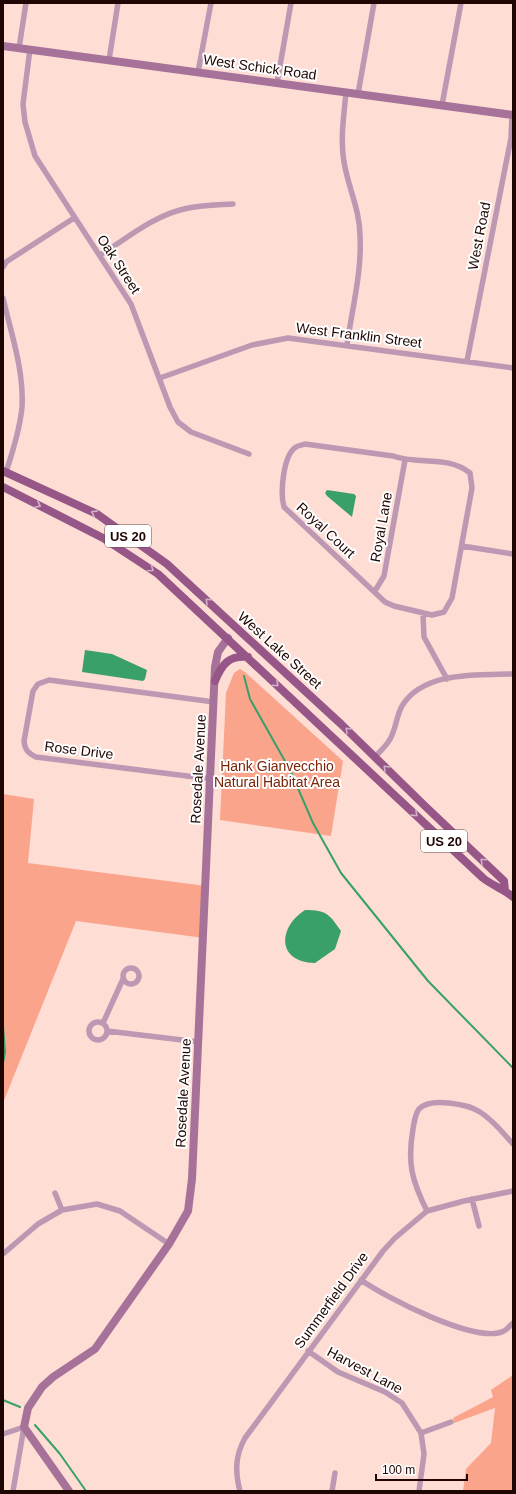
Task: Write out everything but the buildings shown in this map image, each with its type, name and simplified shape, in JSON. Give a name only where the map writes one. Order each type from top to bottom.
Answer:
[{"type":"main road","name":"West Lake Street","points":[[4,472],[97,514],[167,564],[341,724],[504,881],[505,891]]},
{"type":"main road","name":"West Lake Street","points":[[3,487],[131,555],[158,574],[483,878],[494,887],[505,891],[513,897]]},
{"type":"main road","points":[[228,638],[236,628]]},
{"type":"main road","points":[[215,681],[222,666],[229,659],[240,656],[248,657]]},
{"type":"street","points":[[19,48],[26,3]]},
{"type":"street","points":[[109,60],[118,3]]},
{"type":"street","points":[[198,72],[211,3]]},
{"type":"street","points":[[277,83],[291,3]]},
{"type":"street","points":[[358,94],[374,3]]},
{"type":"street","points":[[442,105],[460,3]]},
{"type":"street","name":"West Schick Road","points":[[3,46],[512,115]]},
{"type":"street","name":"Oak Street","points":[[30,49],[23,104],[28,139],[42,170],[100,255],[131,304],[170,407],[178,422],[196,435],[249,454]]},
{"type":"street","points":[[346,92],[342,137],[343,156],[357,211],[360,236],[358,276],[347,345]]},
{"type":"street","name":"West Road","points":[[467,361],[510,138],[512,115]]},
{"type":"street","points":[[100,255],[148,224],[172,212],[198,206],[233,204]]},
{"type":"street","points":[[3,267],[6,262],[74,218]]},
{"type":"street","points":[[3,298],[18,361],[22,391],[20,424],[4,472]]},
{"type":"street","name":"West Franklin Street","points":[[160,378],[265,341],[288,338],[513,368]]},
{"type":"street","name":"Royal Court","points":[[375,591],[284,507],[282,493],[287,461],[296,447],[305,444],[393,456],[405,460]]},
{"type":"street","points":[[375,591],[385,602],[423,614],[432,615],[444,612],[450,605],[472,488],[470,473],[460,465],[455,464],[405,460]]},
{"type":"street","name":"Royal Lane","points":[[375,591],[384,576],[405,460]]},
{"type":"street","points":[[462,546],[513,554]]},
{"type":"street","points":[[423,614],[424,637],[447,679]]},
{"type":"street","name":"Rosedale Avenue","points":[[12,1491],[28,1408],[42,1387],[53,1377],[95,1349],[168,1244],[186,1215],[190,1201],[199,1042],[215,681],[218,652],[228,638]]},
{"type":"street","points":[[375,757],[392,737],[401,708],[408,698],[428,683],[479,675],[513,674]]},
{"type":"street","name":"Rose Drive","points":[[211,779],[36,757],[29,754],[25,748],[24,741],[33,691],[38,684],[49,680],[214,702]]},
{"type":"street","points":[[103,1023],[124,979]]},
{"type":"street","points":[[103,1023],[97,1022],[92,1024],[89,1029],[90,1035],[94,1039],[100,1039],[105,1036],[107,1031]]},
{"type":"street","points":[[103,1023],[107,1031]]},
{"type":"street","points":[[107,1031],[199,1042]]},
{"type":"street","points":[[427,1211],[413,1180],[409,1156],[415,1118],[418,1111],[423,1106],[442,1102],[476,1110],[488,1118],[513,1144]]},
{"type":"street","name":"Summerfield Drive","points":[[240,1491],[236,1469],[242,1444],[378,1257],[395,1238],[427,1211],[472,1199],[513,1191]]},
{"type":"street","points":[[55,1193],[62,1210]]},
{"type":"street","points":[[472,1199],[479,1226]]},
{"type":"street","points":[[3,1254],[38,1224],[62,1210],[98,1204],[108,1206],[132,1218],[168,1244]]},
{"type":"street","points":[[361,1280],[395,1301],[468,1331],[478,1333],[504,1331],[513,1323]]},
{"type":"street","name":"Harvest Lane","points":[[308,1352],[338,1372],[385,1392],[397,1399],[402,1403],[421,1433]]},
{"type":"street","points":[[418,1491],[424,1454],[421,1433],[450,1422]]},
{"type":"street","points":[[3,1434],[24,1426],[69,1491]]},
{"type":"street","points":[[332,1491],[335,1473]]},
{"type":"green space","name":"Hank Gianvecchio Natural Habitat Area","points":[[240,669],[343,761],[331,836],[220,820],[226,693],[234,673]]},
{"type":"green space","points":[[3,794],[34,799],[28,863],[206,886],[204,938],[76,921],[3,1103]]},
{"type":"green space","points":[[513,1375],[513,1491],[463,1491],[466,1469],[491,1443],[495,1408],[454,1423],[453,1418],[493,1397],[491,1390]]},
{"type":"shaded area","points":[[327,490],[354,494],[356,496],[352,517],[327,496],[325,493]]},
{"type":"shaded area","points":[[85,650],[112,654],[147,670],[145,679],[143,681],[82,672]]},
{"type":"shaded area","points":[[305,910],[318,911],[327,914],[341,931],[335,949],[315,963],[302,961],[293,957],[285,942],[286,934],[290,925],[296,917]]},
{"type":"waterway","points":[[244,676],[250,699],[290,770],[313,823],[341,873],[428,981],[513,1068]]},
{"type":"waterway","points":[[3,1026],[5,1052],[3,1063]]},
{"type":"waterway","points":[[3,1400],[20,1407]]},
{"type":"waterway","points":[[35,1425],[60,1454],[86,1491]]}]
